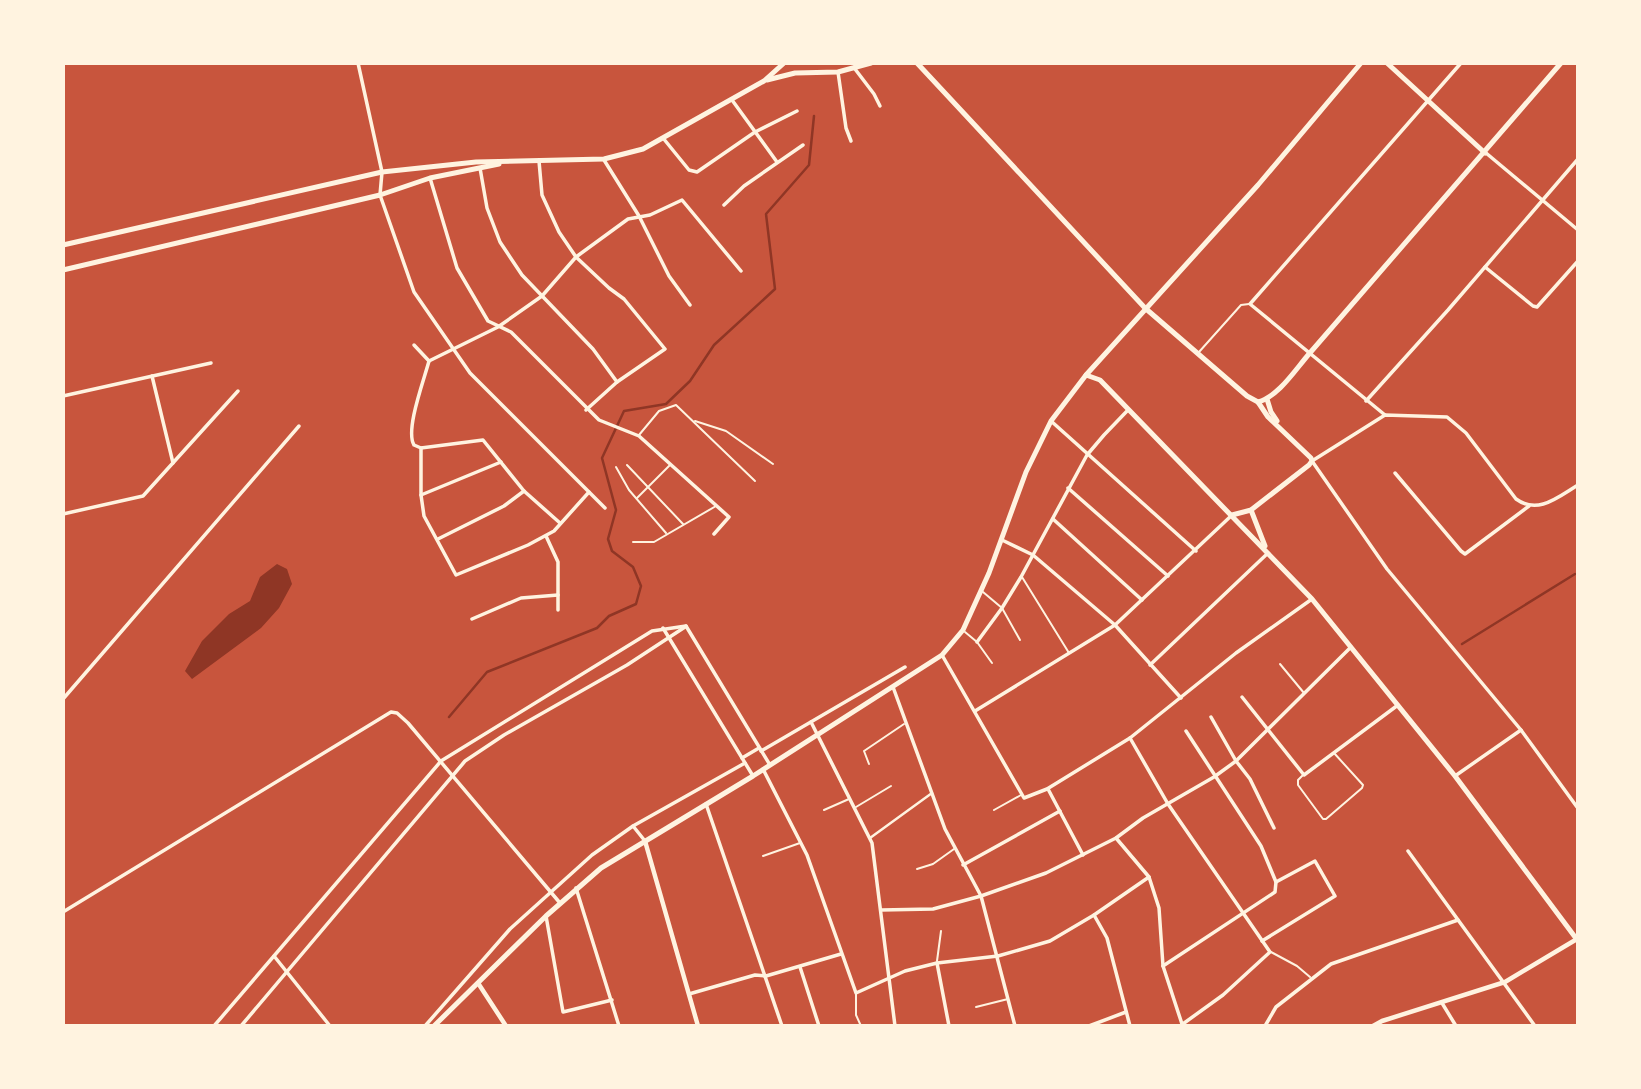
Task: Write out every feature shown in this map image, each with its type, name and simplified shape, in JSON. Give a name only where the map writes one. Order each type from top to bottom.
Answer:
[{"type":"main road","points":[[63,245],[382,172],[476,162],[604,159],[643,149],[732,100],[764,80],[784,63]]},
{"type":"main road","points":[[917,63],[1145,308],[1247,396],[1258,402],[1268,417],[1308,454],[1312,461],[1251,510],[1232,515]]},
{"type":"main road","points":[[434,1026],[576,887],[612,860],[753,776],[942,655],[964,631],[1002,540],[1026,472],[1051,421],[1086,375],[1258,185],[1361,63]]},
{"type":"main road","points":[[1387,63],[1485,153]]},
{"type":"main road","points":[[1258,402],[1267,399],[1309,354],[1561,63]]},
{"type":"main road","points":[[764,80],[795,74],[838,72],[865,64]]},
{"type":"main road","points":[[63,270],[380,195],[430,178],[516,160]]},
{"type":"main road","points":[[1100,380],[1101,359]]},
{"type":"main road","points":[[1086,375],[1100,380],[1312,599],[1455,776],[1577,940]]},
{"type":"main road","points":[[1267,399],[1270,412],[1279,425]]},
{"type":"main road","points":[[1251,510],[1254,524],[1268,553]]},
{"type":"street","points":[[358,63],[382,172],[380,195],[414,292],[470,373],[605,508]]},
{"type":"street","points":[[1385,415],[1251,304],[1461,63]]},
{"type":"street","points":[[855,69],[874,93],[880,106]]},
{"type":"street","points":[[838,72],[846,128],[851,141]]},
{"type":"street","points":[[732,100],[777,162]]},
{"type":"street","points":[[663,138],[689,170],[696,173],[755,132],[797,111]]},
{"type":"street","points":[[724,205],[744,186],[803,145]]},
{"type":"street","points":[[1485,153],[1578,230]]},
{"type":"street","points":[[604,159],[639,216],[669,276],[690,305]]},
{"type":"street","points":[[1366,401],[1578,159]]},
{"type":"street","points":[[539,161],[542,195],[559,232],[576,257],[624,299],[664,349],[617,382],[586,410]]},
{"type":"street","points":[[480,168],[487,208],[500,242],[522,275],[593,349],[617,382]]},
{"type":"street","points":[[430,178],[457,268],[488,321],[511,332],[586,410],[599,420],[639,436],[729,517],[714,534]]},
{"type":"street","points":[[429,361],[498,327],[542,296],[576,257],[628,219],[650,215],[682,200],[741,271]]},
{"type":"street","points":[[1484,267],[1537,307],[1578,261]]},
{"type":"street","points":[[414,345],[429,361]]},
{"type":"street","points":[[429,361],[415,414],[411,438],[414,445],[421,448],[483,440],[524,491],[561,524]]},
{"type":"street","points":[[63,396],[211,363]]},
{"type":"street","points":[[152,376],[173,463]]},
{"type":"street","points":[[63,514],[139,498],[238,391]]},
{"type":"street","points":[[977,642],[1021,577],[1087,455],[1129,410]]},
{"type":"street","points":[[1530,506],[1516,499],[1466,433],[1447,417],[1385,415],[1312,461],[1387,569],[1521,730],[1577,807]]},
{"type":"street","points":[[1051,421],[1196,551]]},
{"type":"street","points":[[63,699],[299,426]]},
{"type":"street","points":[[421,448],[424,516],[456,575],[546,536],[561,524],[589,492]]},
{"type":"street","points":[[421,495],[501,462]]},
{"type":"street","points":[[1395,473],[1465,554],[1530,506],[1550,502],[1578,485]]},
{"type":"street","points":[[1068,488],[1168,576]]},
{"type":"street","points":[[438,539],[504,506],[524,491]]},
{"type":"street","points":[[975,711],[1115,625],[1232,515]]},
{"type":"street","points":[[1052,519],[1142,600]]},
{"type":"street","points":[[546,536],[558,562],[558,610]]},
{"type":"street","points":[[1002,540],[1032,555],[1115,625],[1181,698]]},
{"type":"street","points":[[1150,665],[1268,553]]},
{"type":"street","points":[[472,619],[520,598],[558,594]]},
{"type":"street","points":[[942,655],[1023,797],[1047,789],[1130,738],[1236,653],[1312,599]]},
{"type":"street","points":[[214,1026],[441,761],[652,631],[687,626]]},
{"type":"street","points":[[241,1026],[453,775],[477,752],[687,626]]},
{"type":"street","points":[[687,626],[770,765]]},
{"type":"street","points":[[663,628],[753,776]]},
{"type":"street","points":[[881,910],[933,909],[981,897],[1046,873],[1116,838],[1236,761],[1351,647]]},
{"type":"street","points":[[741,758],[811,722],[905,667]]},
{"type":"street","points":[[893,687],[955,848],[981,897],[1015,1026]]},
{"type":"street","points":[[1242,697],[1304,775],[1398,705]]},
{"type":"street","points":[[63,912],[386,713],[397,713],[402,717],[559,903]]},
{"type":"street","points":[[1211,717],[1236,761],[1250,779],[1274,828]]},
{"type":"street","points":[[811,722],[870,838],[891,978],[895,1026]]},
{"type":"street","points":[[1455,776],[1521,730]]},
{"type":"street","points":[[1163,966],[1275,892],[1276,882],[1261,846],[1186,731]]},
{"type":"street","points":[[1116,838],[1149,877],[1158,908],[1163,966],[1181,1025],[1223,995],[1270,952],[1168,804],[1130,738]]},
{"type":"street","points":[[425,1026],[510,929],[593,855],[633,826],[745,763]]},
{"type":"street","points":[[763,769],[800,843],[824,901],[856,993],[937,963],[998,956],[1049,941],[1094,915],[1149,877]]},
{"type":"street","points":[[1047,789],[1083,855]]},
{"type":"street","points":[[870,838],[932,793]]},
{"type":"street","points":[[706,804],[782,1026]]},
{"type":"street","points":[[963,865],[1060,811]]},
{"type":"street","points":[[633,826],[645,841],[698,1026]]},
{"type":"street","points":[[1408,851],[1535,1026]]},
{"type":"street","points":[[1262,941],[1335,896],[1315,861],[1276,882]]},
{"type":"street","points":[[576,887],[620,1026]]},
{"type":"street","points":[[1094,915],[1107,938],[1130,1026]]},
{"type":"street","points":[[546,916],[564,1012],[612,1000]]},
{"type":"street","points":[[1265,1026],[1276,1007],[1331,964],[1458,920]]},
{"type":"street","points":[[1373,1026],[1505,982],[1577,940]]},
{"type":"street","points":[[689,994],[755,975],[766,976],[841,954]]},
{"type":"street","points":[[274,956],[330,1026]]},
{"type":"street","points":[[937,963],[948,1026]]},
{"type":"street","points":[[800,967],[819,1026]]},
{"type":"street","points":[[478,983],[506,1026]]},
{"type":"street","points":[[1442,1003],[1456,1026]]},
{"type":"street","points":[[1089,1026],[1126,1012]]},
{"type":"lane","points":[[1199,353],[1241,305],[1251,304]]},
{"type":"lane","points":[[639,436],[659,411],[676,405],[755,481]]},
{"type":"lane","points":[[692,420],[726,431],[773,464]]},
{"type":"lane","points":[[637,499],[670,464]]},
{"type":"lane","points":[[626,465],[683,524]]},
{"type":"lane","points":[[617,467],[622,479],[667,534]]},
{"type":"lane","points":[[633,542],[654,542],[716,506]]},
{"type":"lane","points":[[1021,577],[1069,653]]},
{"type":"lane","points":[[981,592],[1002,608],[1020,640]]},
{"type":"lane","points":[[964,631],[977,642],[992,663]]},
{"type":"lane","points":[[1280,664],[1304,694]]},
{"type":"lane","points":[[869,764],[864,751],[906,723]]},
{"type":"lane","points":[[1304,775],[1298,780],[1298,785],[1326,819],[1363,785],[1333,751]]},
{"type":"lane","points":[[855,808],[891,786]]},
{"type":"lane","points":[[994,810],[1023,797]]},
{"type":"lane","points":[[824,810],[850,798]]},
{"type":"lane","points":[[763,856],[800,843]]},
{"type":"lane","points":[[917,869],[933,864],[955,848]]},
{"type":"lane","points":[[937,963],[941,931]]},
{"type":"lane","points":[[1270,952],[1297,966],[1311,978]]},
{"type":"lane","points":[[856,993],[856,1015],[860,1026]]},
{"type":"lane","points":[[976,1007],[1009,999]]},
{"type":"shaded area","points":[[277,564],[287,569],[292,584],[279,608],[261,628],[192,679],[185,671],[202,641],[229,614],[250,601],[260,577]]},
{"type":"waterway","points":[[449,717],[487,672],[597,628],[609,616],[636,604],[641,586],[633,567],[612,551],[608,539],[616,510],[602,458],[624,411],[666,404],[690,381],[714,345],[775,289],[766,214],[809,165],[814,116]]},
{"type":"waterway","points":[[1462,644],[1575,574]]}]
